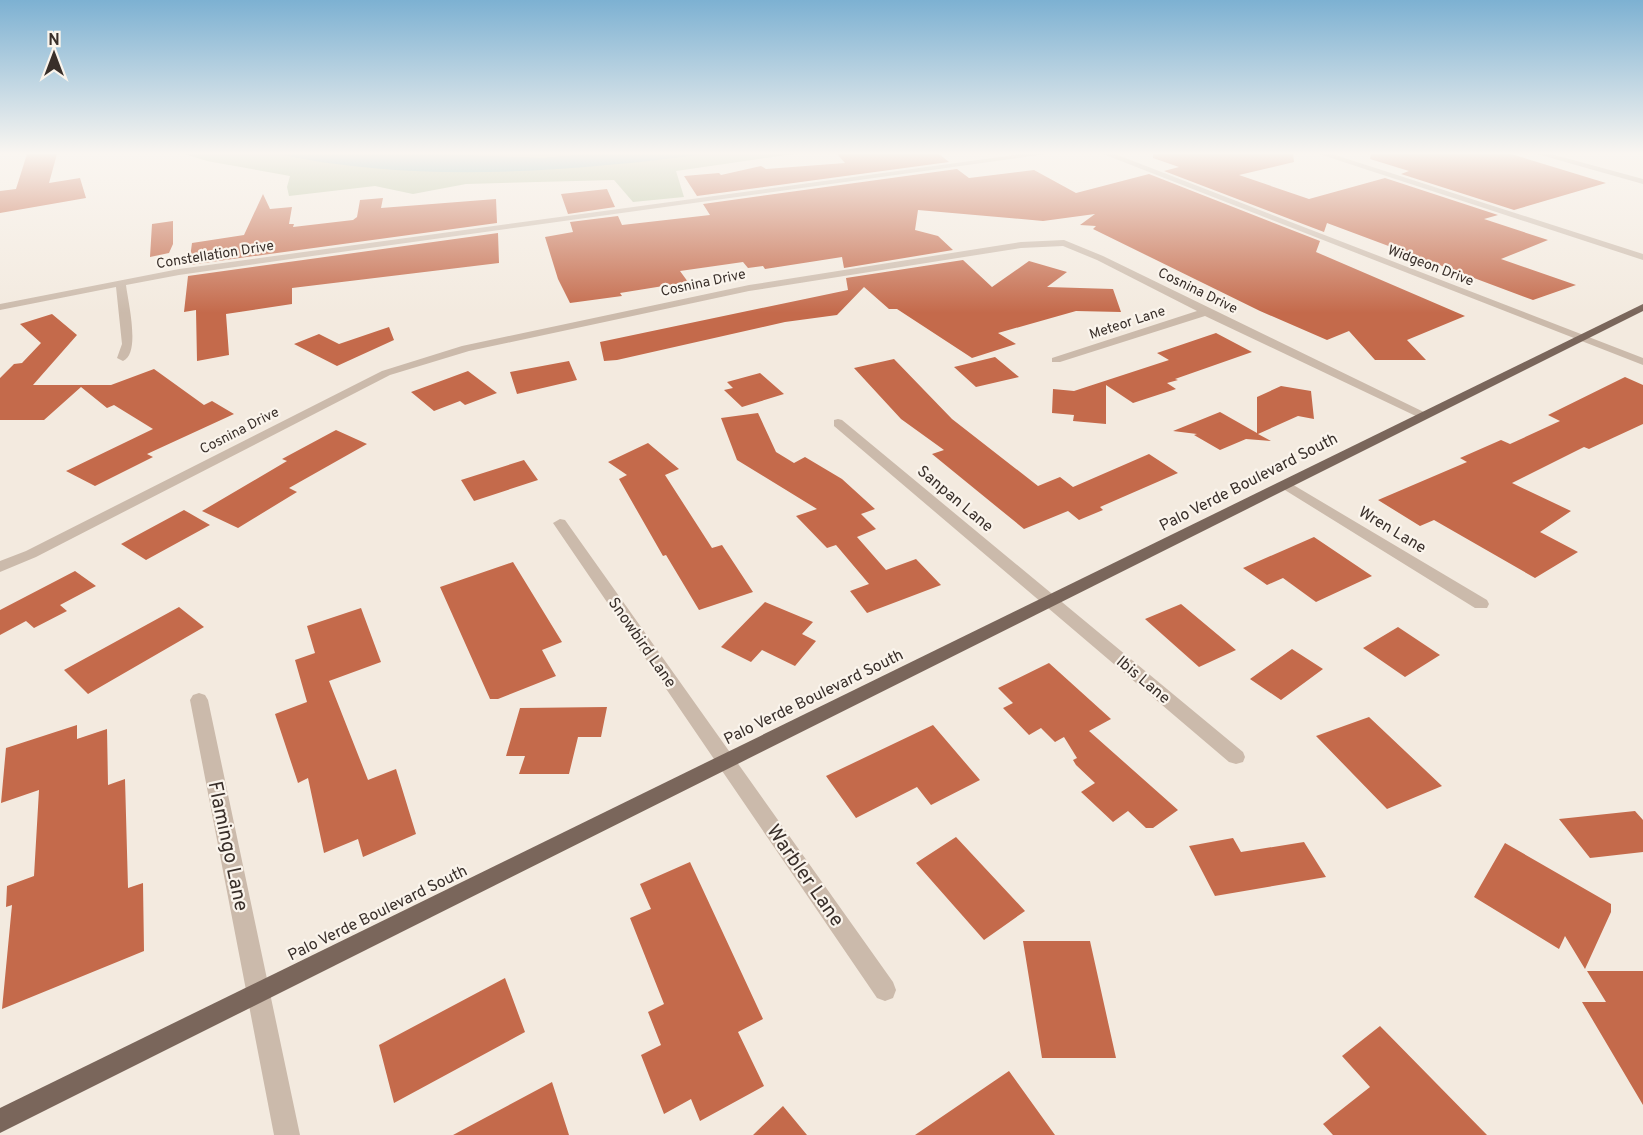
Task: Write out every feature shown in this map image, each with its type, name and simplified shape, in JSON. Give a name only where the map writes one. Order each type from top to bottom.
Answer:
[{"type":"main road","name":"Palo Verde Boulevard South","points":[[0,1121],[1643,307]]},
{"type":"street","name":"Constellation Drive","points":[[0,307],[121,283],[287,256],[663,207]]},
{"type":"street","name":"Widgeon Drive","points":[[1243,207],[1643,362]]},
{"type":"street","points":[[1488,207],[1643,257]]},
{"type":"street","name":"Cosnina Drive","points":[[0,567],[31,554],[386,373],[466,348],[748,288],[998,248],[1064,243],[1100,258],[1206,312],[1424,415]]},
{"type":"street","points":[[121,283],[128,344],[123,358]]},
{"type":"street","name":"Meteor Lane","points":[[1056,360],[1206,312]]},
{"type":"street","name":"Sanpan Lane","points":[[838,423],[1052,601]]},
{"type":"street","name":"Wren Lane","points":[[1285,484],[1481,604]]},
{"type":"street","name":"Snowbird Lane","points":[[560,524],[726,761]]},
{"type":"street","name":"Ibis Lane","points":[[1052,601],[1236,757]]},
{"type":"street","name":"Flamingo Lane","points":[[199,700],[287,1135]]},
{"type":"street","name":"Warbler Lane","points":[[726,761],[885,990]]},
{"type":"building","points":[[0,207],[35,207],[0,213]]},
{"type":"building","points":[[257,207],[269,207],[270,209],[292,207],[289,224],[294,224],[293,227],[353,220],[357,217],[359,207],[496,207],[497,223],[189,265],[192,243],[244,235]]},
{"type":"building","points":[[566,207],[615,207],[568,214]]},
{"type":"building","points":[[705,207],[1233,207],[1320,241],[1316,252],[1465,316],[1407,340],[1426,360],[1375,360],[1349,331],[1327,340],[1260,311],[1093,229],[1096,226],[1080,225],[1095,214],[1043,221],[918,210],[915,230],[938,236],[953,250],[844,268],[842,257],[765,269],[763,266],[748,268],[743,262],[680,271],[688,282],[620,293],[622,296],[570,303],[558,279],[545,237],[573,232],[570,222],[618,216],[622,225],[710,215]]},
{"type":"building","points":[[1258,207],[1473,207],[1498,215],[1484,219],[1548,240],[1501,259],[1576,285],[1533,300],[1327,223],[1324,232]]},
{"type":"building","points":[[1504,207],[1524,207],[1514,210]]},
{"type":"building","points":[[173,221],[173,244],[169,253],[150,257],[152,224]]},
{"type":"building","points":[[498,233],[499,263],[292,288],[292,304],[226,314],[229,355],[197,361],[196,310],[184,312],[188,276]]},
{"type":"building","points":[[963,260],[992,287],[1029,261],[1067,272],[1047,287],[1113,289],[1121,312],[1076,311],[998,333],[1016,344],[972,358],[897,309],[889,309],[864,287],[837,315],[785,322],[604,361],[600,342],[848,290],[846,278]]},
{"type":"building","points":[[52,314],[77,335],[33,385],[111,385],[154,369],[204,405],[212,401],[234,414],[147,454],[153,457],[95,486],[66,471],[153,429],[114,405],[107,408],[81,387],[44,420],[0,420],[0,378],[14,364],[22,363],[41,343],[20,324]]},
{"type":"building","points":[[389,327],[394,340],[337,366],[294,344],[319,334],[339,344]]},
{"type":"building","points":[[1216,333],[1252,352],[1175,379],[1178,380],[1167,383],[1176,389],[1133,403],[1106,385],[1106,424],[1073,421],[1074,415],[1052,413],[1053,389],[1074,391],[1169,360],[1157,353]]},
{"type":"building","points":[[995,357],[1019,377],[976,387],[954,367]]},
{"type":"building","points":[[894,359],[952,419],[1038,486],[1060,477],[1073,487],[1149,454],[1178,473],[1100,507],[1103,510],[1079,520],[1068,511],[1024,529],[932,454],[944,450],[901,419],[854,368]]},
{"type":"building","points":[[569,361],[577,380],[517,394],[510,372]]},
{"type":"building","points":[[468,371],[497,393],[465,405],[460,401],[434,411],[411,392]]},
{"type":"building","points":[[760,373],[784,394],[742,407],[724,390],[733,388],[727,382]]},
{"type":"building","points":[[1625,377],[1643,385],[1643,424],[1589,449],[1584,447],[1512,483],[1571,511],[1540,532],[1578,552],[1535,578],[1434,520],[1420,526],[1378,500],[1467,462],[1460,458],[1501,440],[1510,444],[1560,421],[1548,415]]},
{"type":"building","points":[[1281,386],[1311,391],[1314,419],[1298,416],[1258,434],[1271,441],[1246,439],[1220,450],[1194,435],[1197,434],[1173,431],[1220,412],[1257,433],[1257,397]]},
{"type":"building","points":[[758,413],[776,452],[794,463],[805,457],[842,479],[875,509],[861,514],[876,529],[857,537],[886,570],[916,559],[941,585],[867,613],[850,591],[869,584],[836,545],[827,548],[796,516],[817,509],[737,460],[721,418]]},
{"type":"building","points":[[336,430],[367,444],[289,488],[297,492],[238,528],[202,511],[287,461],[282,459]]},
{"type":"building","points":[[648,443],[679,469],[665,475],[712,548],[722,545],[753,592],[699,610],[666,555],[663,556],[619,479],[627,475],[608,462]]},
{"type":"building","points":[[524,460],[538,480],[474,501],[461,480]]},
{"type":"building","points":[[184,510],[210,525],[146,560],[121,544]]},
{"type":"building","points":[[1314,537],[1372,576],[1316,602],[1283,578],[1267,585],[1243,568]]},
{"type":"building","points":[[513,562],[562,642],[542,650],[556,676],[498,699],[490,699],[440,587]]},
{"type":"building","points":[[75,571],[96,586],[60,605],[67,611],[34,628],[26,621],[0,635],[0,610]]},
{"type":"building","points":[[765,602],[813,622],[802,634],[816,641],[795,666],[762,650],[751,662],[721,647]]},
{"type":"building","points":[[1181,604],[1236,650],[1199,667],[1145,619]]},
{"type":"building","points":[[179,607],[204,627],[88,694],[64,670]]},
{"type":"building","points":[[361,608],[381,662],[329,681],[368,780],[396,769],[416,834],[363,857],[358,839],[324,853],[308,778],[298,783],[275,714],[307,702],[295,660],[315,653],[307,626]]},
{"type":"building","points":[[1398,627],[1440,655],[1405,677],[1363,648]]},
{"type":"building","points":[[1292,649],[1323,669],[1281,700],[1250,679]]},
{"type":"building","points":[[1049,663],[1111,719],[1089,731],[1178,810],[1153,828],[1146,828],[1128,811],[1113,822],[1081,792],[1095,783],[1076,765],[1073,760],[1077,758],[1064,737],[1055,742],[1041,728],[1029,735],[1003,708],[1013,703],[998,688]]},
{"type":"building","points":[[607,707],[601,737],[578,737],[569,774],[519,774],[525,756],[506,756],[520,708]]},
{"type":"building","points":[[1369,717],[1442,786],[1387,809],[1316,736]]},
{"type":"building","points":[[77,725],[77,739],[107,729],[108,785],[125,779],[128,888],[143,883],[144,951],[2,1009],[12,905],[6,907],[7,886],[34,876],[39,790],[1,803],[6,748]]},
{"type":"building","points":[[933,725],[980,780],[931,805],[917,787],[856,818],[826,776]]},
{"type":"building","points":[[1635,811],[1643,820],[1643,852],[1590,858],[1559,819]]},
{"type":"building","points":[[956,837],[1025,911],[984,940],[916,863]]},
{"type":"building","points":[[1233,838],[1241,852],[1304,842],[1326,877],[1215,896],[1189,846]]},
{"type":"building","points":[[1505,843],[1611,904],[1611,912],[1585,969],[1565,936],[1559,949],[1474,897]]},
{"type":"building","points":[[690,862],[763,1019],[738,1032],[764,1086],[700,1121],[691,1099],[664,1114],[641,1055],[661,1045],[648,1012],[664,1004],[630,918],[651,909],[640,884]]},
{"type":"building","points":[[1023,941],[1090,941],[1116,1058],[1042,1058]]},
{"type":"building","points":[[1587,971],[1643,971],[1643,1105],[1582,1002],[1606,1002]]},
{"type":"building","points":[[505,978],[525,1032],[394,1103],[379,1045]]},
{"type":"building","points":[[1380,1026],[1487,1135],[1333,1135],[1323,1124],[1370,1087],[1342,1056]]},
{"type":"building","points":[[1009,1071],[1055,1135],[915,1135]]},
{"type":"building","points":[[552,1082],[569,1135],[453,1135]]},
{"type":"building","points":[[783,1106],[807,1135],[753,1135]]}]
